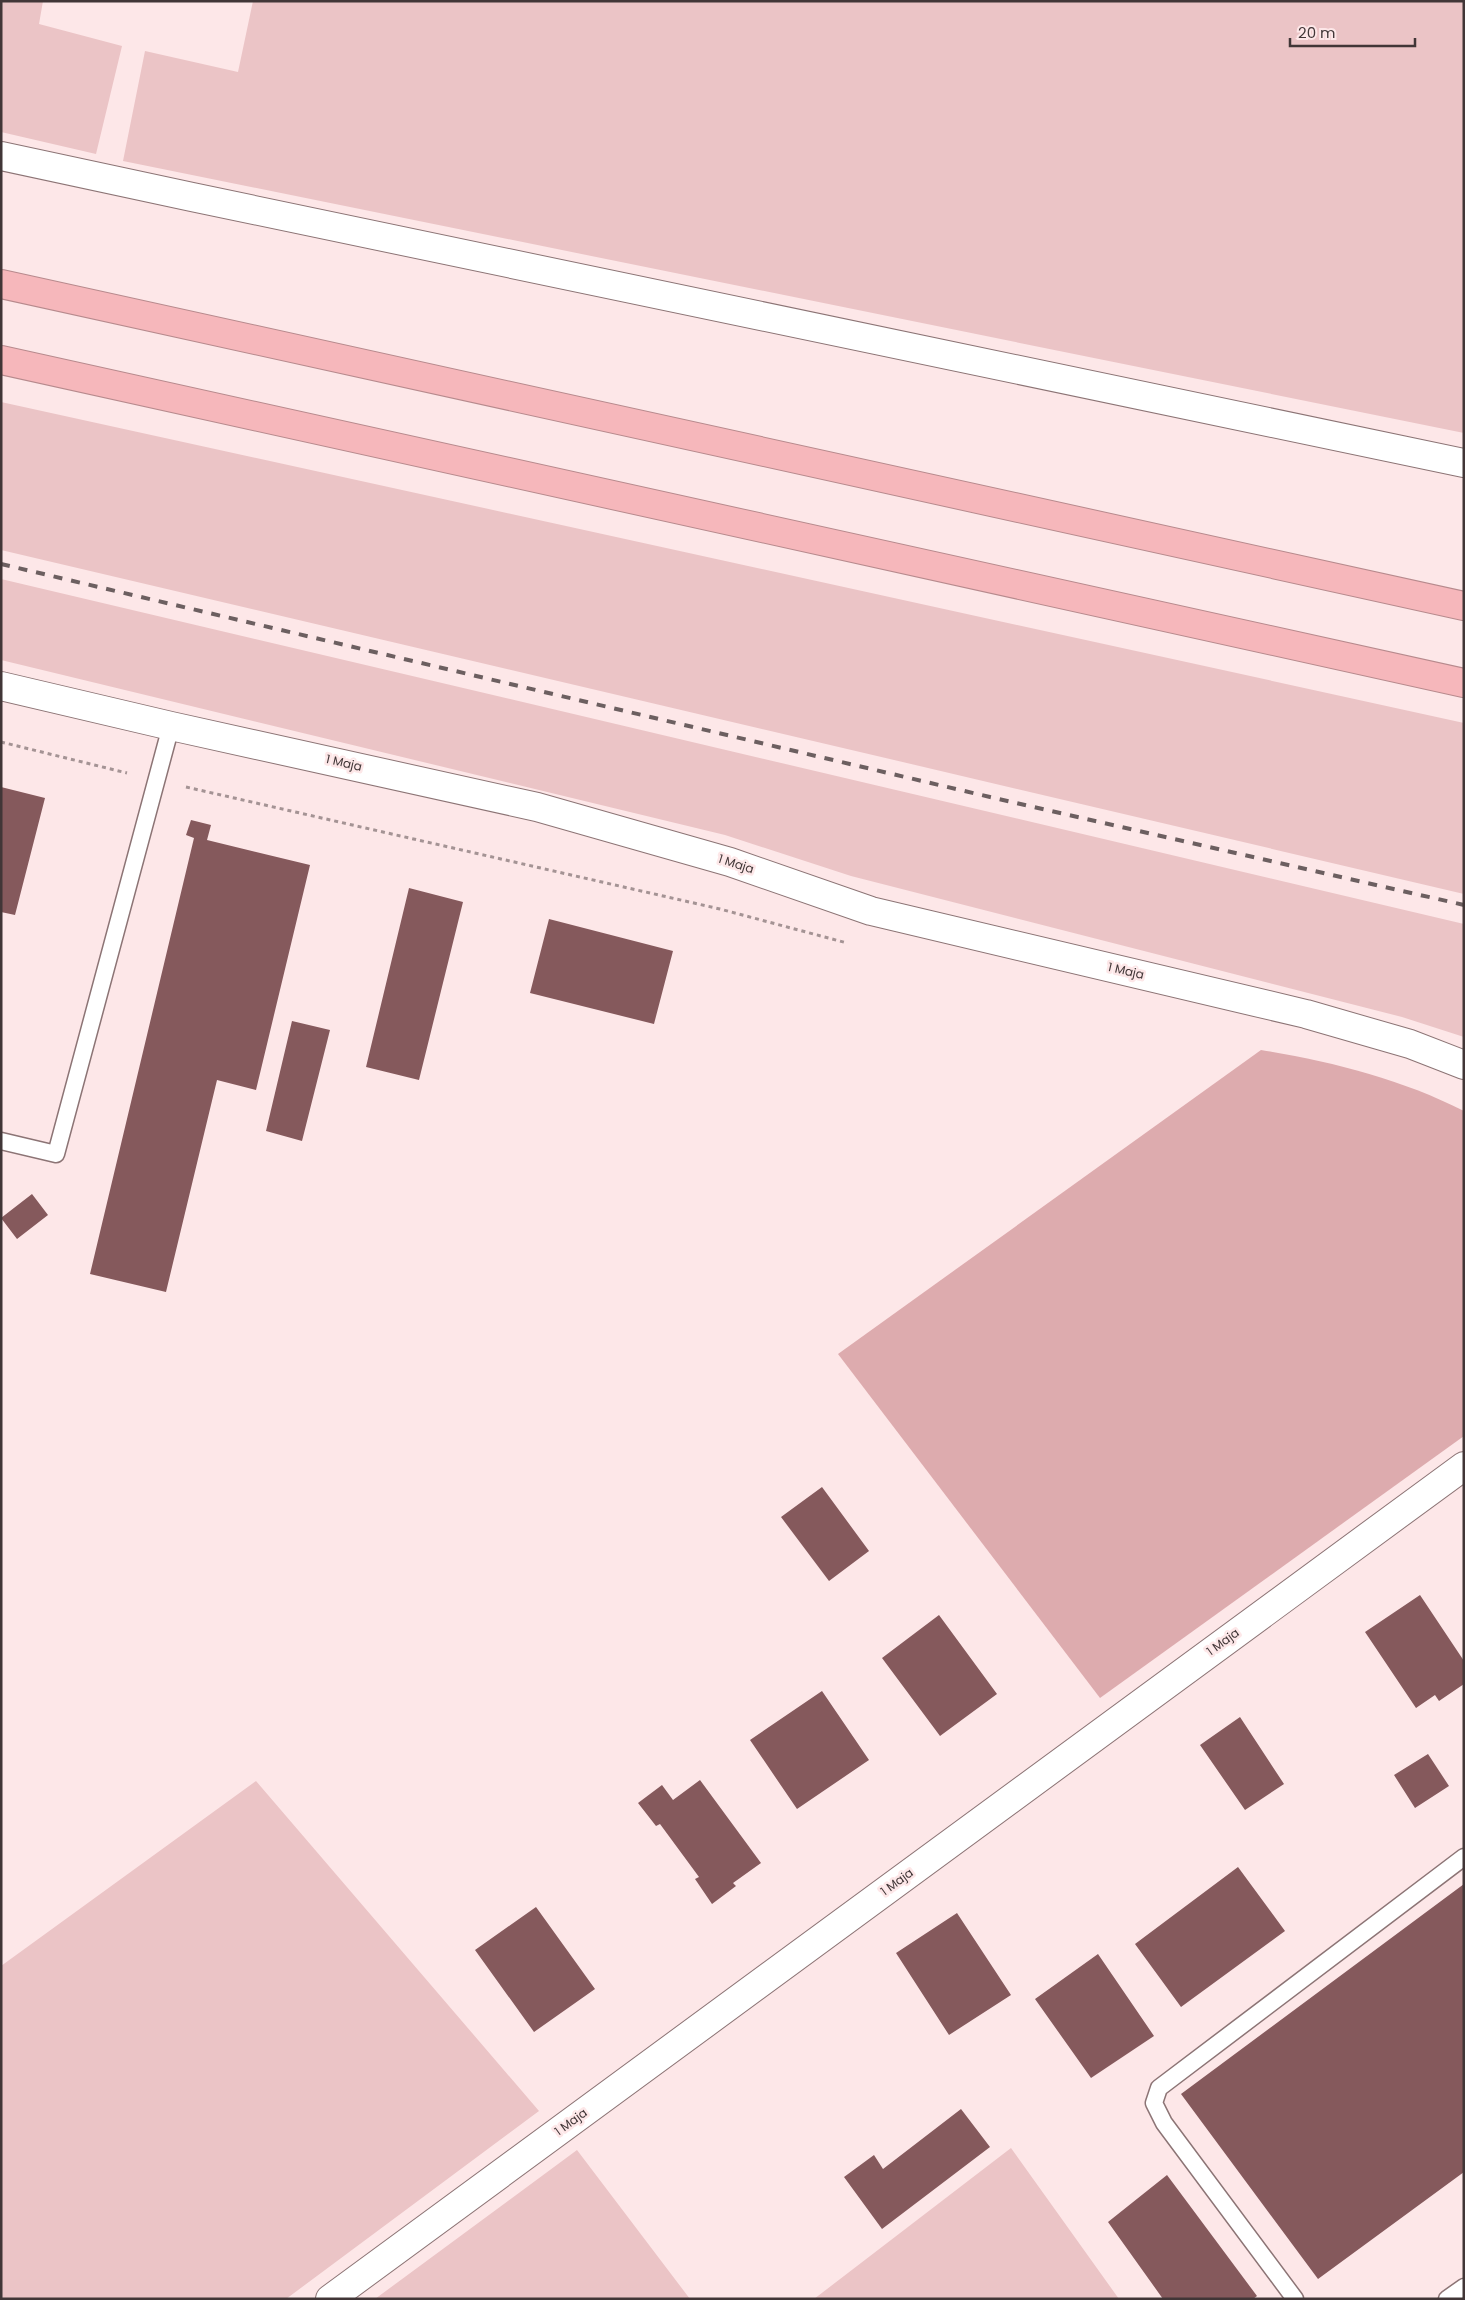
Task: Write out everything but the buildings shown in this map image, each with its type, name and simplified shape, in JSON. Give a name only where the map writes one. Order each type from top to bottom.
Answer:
[{"type":"highway","points":[[1,284],[1464,606]]},
{"type":"highway","points":[[1,360],[1464,683]]},
{"type":"street","points":[[1,156],[1464,463]]},
{"type":"street","name":"1 Maja","points":[[1,686],[171,726],[537,807],[730,862],[871,911],[1306,1014],[1410,1044],[1464,1065]]},
{"type":"street","name":"1 Maja","points":[[330,2299],[1464,1466]]},
{"type":"lane","points":[[1,1141],[56,1154],[171,726]]},
{"type":"lane","points":[[1295,2299],[1164,2123],[1154,2103],[1159,2088],[1464,1857]]},
{"type":"lane","points":[[1447,2299],[1464,2287]]},
{"type":"path","points":[[1,742],[156,781],[720,909]]},
{"type":"shaded area","points":[[1,1],[43,1],[39,24],[122,46],[96,154],[1,132]]},
{"type":"shaded area","points":[[253,1],[1464,1],[1464,433],[123,161],[145,51],[238,72]]},
{"type":"shaded area","points":[[1,402],[1464,723],[1464,894],[1,550]]},
{"type":"shaded area","points":[[1,579],[1464,924],[1464,1037],[1402,1017],[851,876],[725,835],[1,660]]},
{"type":"shaded area","points":[[1261,1050],[1365,1073],[1415,1090],[1464,1111],[1464,1436],[1100,1698],[838,1354]]},
{"type":"shaded area","points":[[256,1781],[539,2111],[286,2299],[1,2299],[1,1966]]},
{"type":"shaded area","points":[[1011,2148],[1119,2299],[814,2299]]},
{"type":"shaded area","points":[[577,2150],[690,2299],[375,2299]]},
{"type":"railway","points":[[1,564],[990,797],[1464,905]]}]
